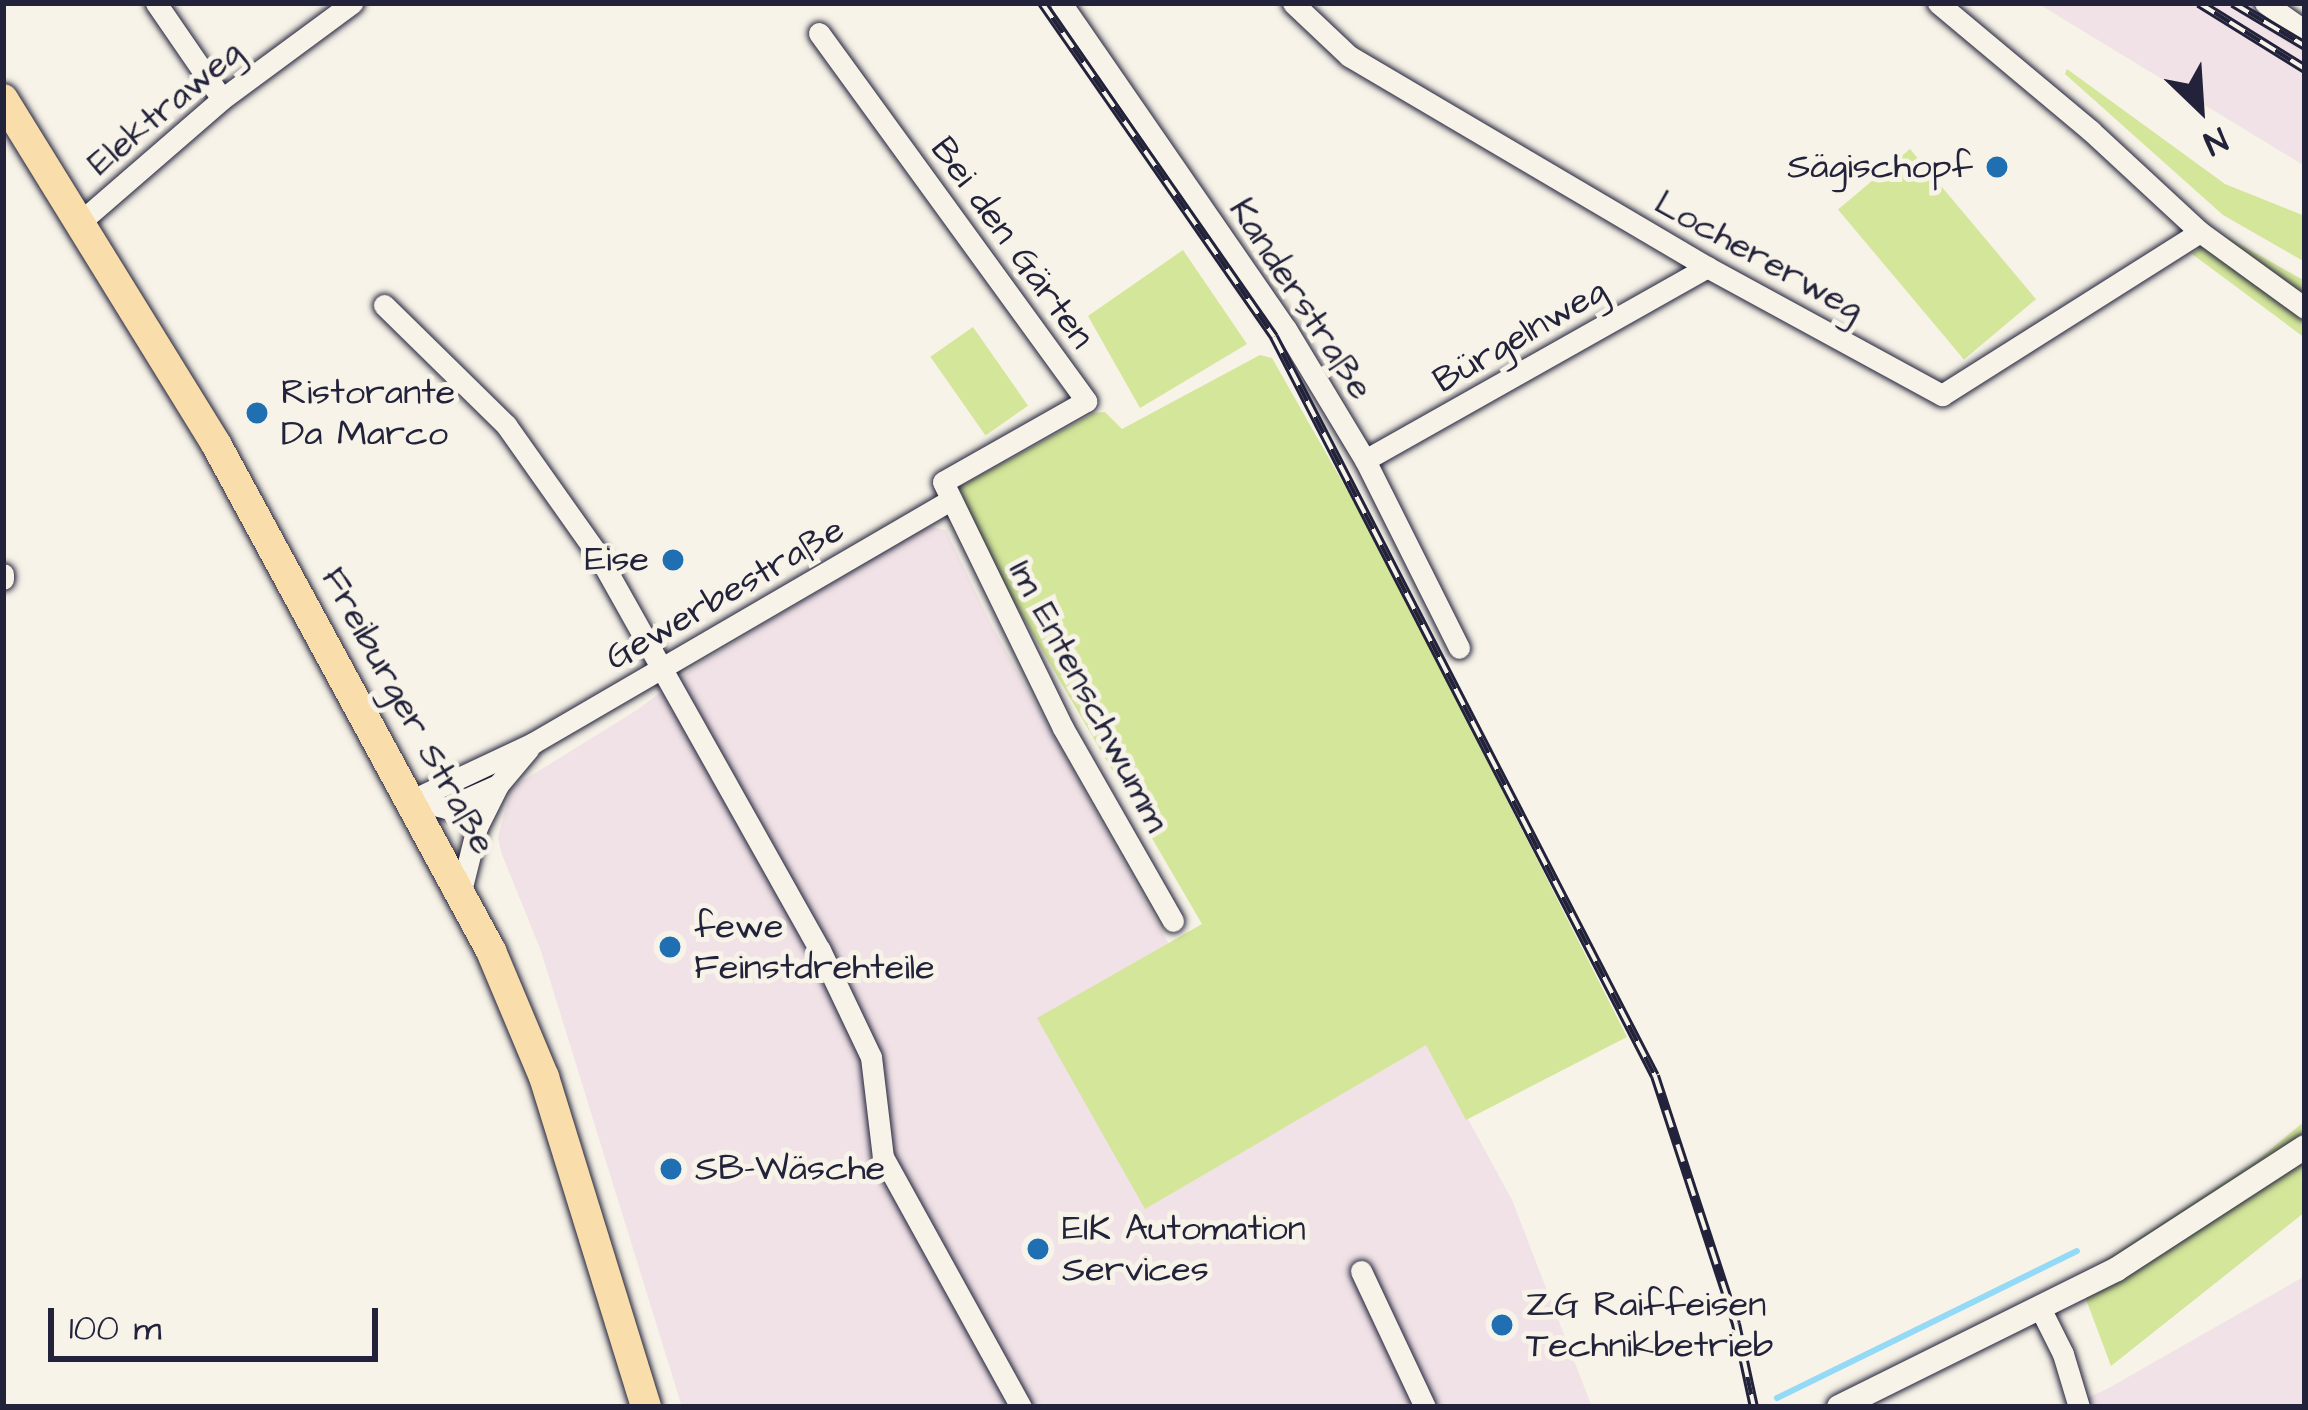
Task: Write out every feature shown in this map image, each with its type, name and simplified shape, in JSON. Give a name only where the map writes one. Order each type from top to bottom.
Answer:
[{"type":"main road","name":"Freiburger Straße","points":[[3,99],[216,444],[461,891],[544,1077],[646,1407]]},
{"type":"street","points":[[156,3],[222,99]]},
{"type":"street","name":"Elektraweg","points":[[80,223],[222,99],[352,3]]},
{"type":"street","name":"Kanderstraße","points":[[1061,3],[1286,329],[1365,460],[1459,648]]},
{"type":"street","name":"Lochererweg","points":[[1293,3],[1349,56],[1707,267],[1942,395],[2200,232]]},
{"type":"street","points":[[1938,3],[2091,130],[2200,232],[2305,308]]},
{"type":"street","points":[[2265,3],[2305,32]]},
{"type":"street","name":"Bei den Gärten","points":[[819,34],[1086,401],[943,482],[950,501]]},
{"type":"street","name":"Bürgelnweg","points":[[1365,460],[1707,267]]},
{"type":"street","points":[[384,305],[506,425],[598,555],[820,950],[871,1058],[883,1157],[1022,1407]]},
{"type":"street","name":"Gewerbestraße","points":[[412,800],[533,742],[950,501]]},
{"type":"street","name":"Im Entenschwumm","points":[[950,501],[1063,728],[1173,921]]},
{"type":"street","name":"Gewerbestraße","points":[[461,891],[477,826],[498,784],[533,742]]},
{"type":"street","name":"Gewerbestraße","points":[[412,800],[446,808],[498,784]]},
{"type":"street","points":[[1839,1407],[2041,1310],[2198,1220],[2305,1148]]},
{"type":"street","points":[[1360,1271],[1425,1407]]},
{"type":"street","points":[[2041,1310],[2063,1354],[2079,1407]]},
{"type":"shaded area","points":[[2037,3],[2250,3],[2305,37],[2305,166]]},
{"type":"shaded area","points":[[927,526],[946,530],[990,622],[1169,944],[1038,1018],[1146,1208],[1427,1044],[1512,1200],[1592,1407],[682,1407],[541,951],[501,852],[498,837],[511,788],[637,710],[700,663]]},
{"type":"shaded area","points":[[2305,1276],[2305,1407],[2066,1407],[2107,1389]]},
{"type":"green space","points":[[2067,69],[2225,184],[2305,216],[2305,262],[2223,215],[2065,74]]},
{"type":"green space","points":[[1910,149],[2036,299],[1964,360],[1838,209]]},
{"type":"green space","points":[[2220,233],[2305,281],[2305,338],[2192,254]]},
{"type":"green space","points":[[1183,250],[1247,344],[1140,408],[1088,316]]},
{"type":"green space","points":[[973,327],[1028,406],[985,435],[930,357]]},
{"type":"green space","points":[[1260,355],[1272,358],[1372,534],[1627,1037],[1466,1120],[1426,1045],[1145,1209],[1037,1018],[1202,924],[986,554],[959,487],[1094,413],[1105,412],[1122,429]]},
{"type":"green space","points":[[2305,1121],[2305,1212],[2111,1366],[2078,1278],[2255,1162]]},
{"type":"waterway","points":[[1777,1398],[2077,1251]]},
{"type":"railway","points":[[1042,3],[1274,337],[1655,1076],[1736,1324],[1754,1407]]},
{"type":"railway","points":[[2199,3],[2305,69]]},
{"type":"railway","points":[[2233,3],[2305,46]]},
{"type":"place","name":"Sägischopf","points":[[1997,167]]},
{"type":"place","name":"Ristorante Da Marco","points":[[257,413]]},
{"type":"place","name":"Eise","points":[[673,560]]},
{"type":"place","name":"fewe Feinstdrehteile","points":[[670,947]]},
{"type":"place","name":"SB-Wäsche","points":[[671,1169]]},
{"type":"place","name":"EIK Automation Services","points":[[1038,1249]]},
{"type":"place","name":"ZG Raiffeisen Technikbetrieb","points":[[1502,1325]]}]
